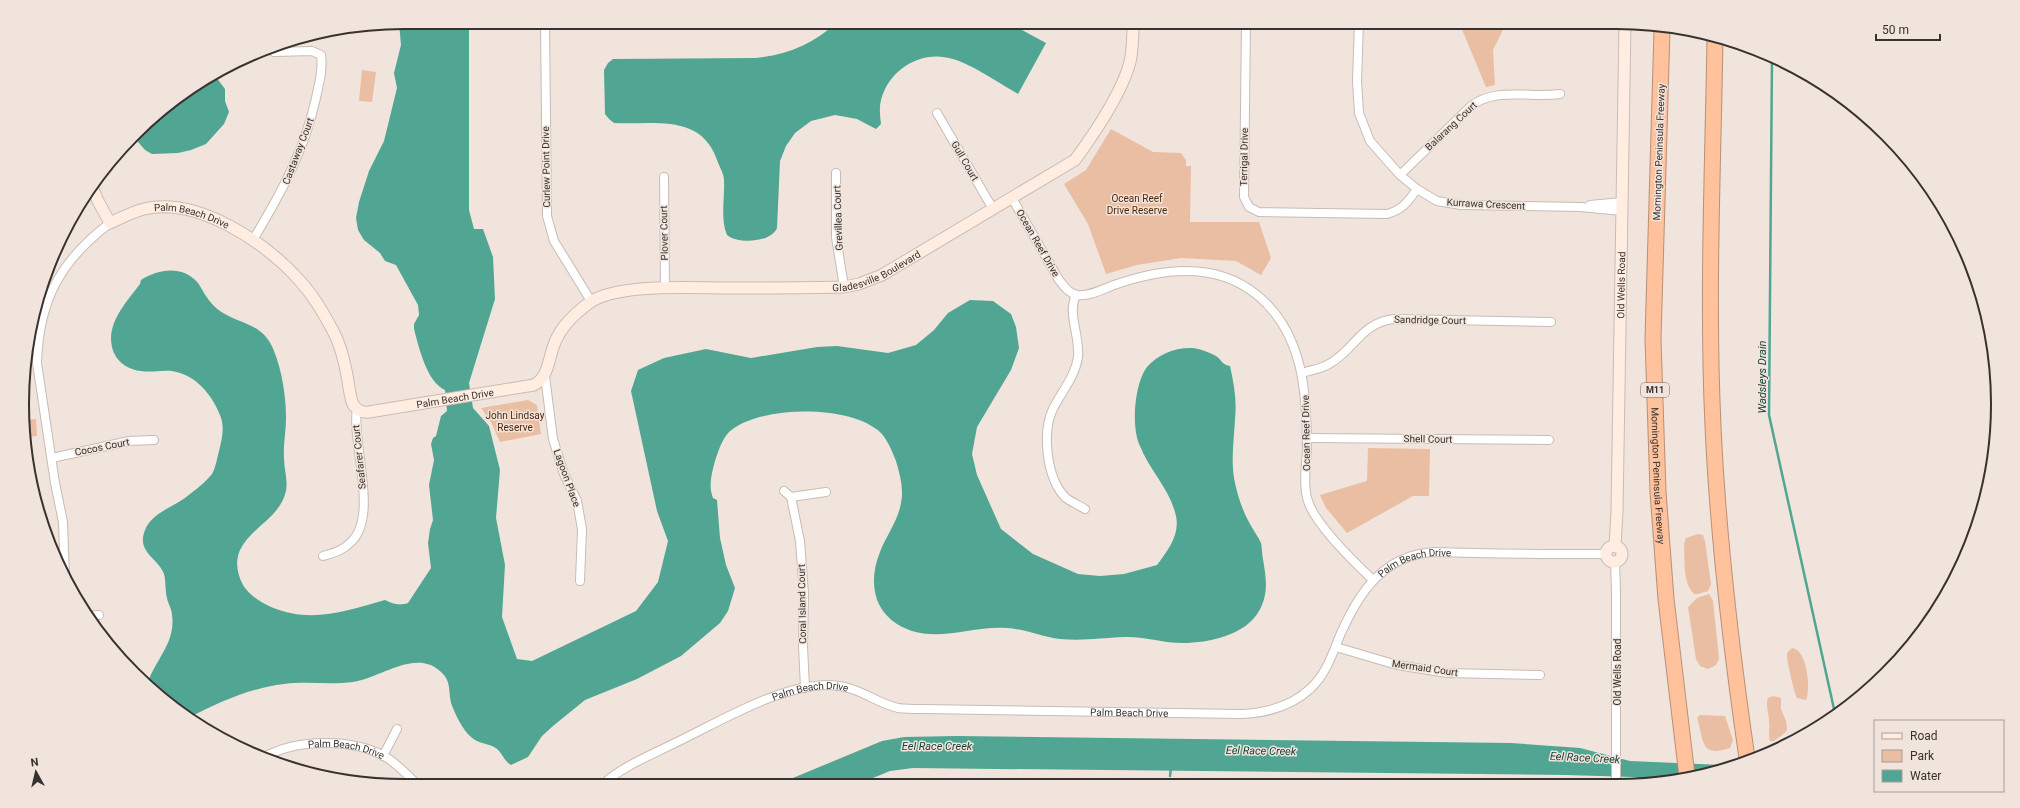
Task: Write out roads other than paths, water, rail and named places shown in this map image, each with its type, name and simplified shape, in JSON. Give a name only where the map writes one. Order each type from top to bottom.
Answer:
[{"type":"highway","name":"Mornington Peninsula Freeway","points":[[1662,32],[1654,353],[1659,507],[1666,599],[1686,772]]},
{"type":"highway","points":[[1715,43],[1710,326],[1713,426],[1719,534],[1728,624],[1746,756]]},
{"type":"street","name":"Curlew Point Drive","points":[[545,29],[547,216],[554,240],[591,301]]},
{"type":"street","name":"Gladesville Boulevard","points":[[545,376],[552,348],[558,336],[573,316],[591,301],[615,292],[665,289],[844,287],[859,284],[882,275],[1075,160],[1092,138],[1128,70],[1132,48],[1133,29]]},
{"type":"street","name":"Terrigal Drive","points":[[1246,29],[1244,196],[1249,207],[1259,212],[1387,214],[1398,211],[1405,206],[1418,189]]},
{"type":"street","name":"Kurrawa Crescent","points":[[1359,29],[1359,113],[1370,141],[1400,175],[1418,189],[1437,201],[1461,205],[1580,207],[1622,206]]},
{"type":"street","name":"Old Wells Road","points":[[1616,779],[1616,591],[1612,554],[1617,511],[1625,29]]},
{"type":"street","name":"Castaway Court","points":[[253,240],[284,188],[299,154],[311,120],[322,67],[321,55],[312,51],[275,52]]},
{"type":"street","name":"Balarang Court","points":[[1400,175],[1480,99],[1500,95],[1546,96],[1560,94]]},
{"type":"street","name":"Gull Court","points":[[936,113],[993,209]]},
{"type":"street","name":"Grevillea Court","points":[[836,173],[836,237],[844,287]]},
{"type":"street","name":"Plover Court","points":[[664,177],[665,289]]},
{"type":"street","points":[[95,192],[110,223]]},
{"type":"street","name":"Ocean Reef Drive","points":[[1012,198],[1059,280],[1066,289],[1076,295],[1087,295],[1136,278],[1161,273],[1202,271],[1224,276],[1244,285],[1272,309],[1293,343],[1302,373],[1307,409],[1306,486],[1308,501],[1315,516],[1334,539],[1373,580]]},
{"type":"street","name":"Palm Beach Drive","points":[[64,562],[63,522],[37,363],[38,337],[42,315],[52,290],[67,264],[90,238],[110,223],[145,209],[177,208],[215,219],[253,240],[300,281],[318,304],[333,330],[344,358],[352,403],[358,409],[369,412],[534,386],[545,376]]},
{"type":"street","points":[[1076,295],[1071,312],[1078,340],[1078,358],[1068,386],[1059,398],[1051,413],[1047,447],[1053,476],[1060,488],[1066,498],[1084,509]]},
{"type":"street","name":"Sandridge Court","points":[[1302,373],[1330,364],[1372,325],[1383,320],[1551,322]]},
{"type":"street","name":"Lagoon Place","points":[[545,376],[553,439],[564,474],[577,501],[582,529],[580,580]]},
{"type":"street","name":"Seafarer Court","points":[[323,556],[338,552],[352,542],[362,519],[362,468],[355,421],[358,409]]},
{"type":"street","name":"Shell Court","points":[[1307,438],[1549,440]]},
{"type":"street","name":"Cocos Court","points":[[52,458],[129,441],[154,440]]},
{"type":"street","points":[[784,491],[791,497],[826,492]]},
{"type":"street","name":"Coral Island Court","points":[[791,497],[800,541],[804,594],[803,646],[805,688]]},
{"type":"street","name":"Palm Beach Drive","points":[[613,779],[647,758],[769,699],[805,688],[829,685],[844,686],[856,689],[898,708],[1252,714],[1280,707],[1311,689],[1324,673],[1353,608],[1373,580],[1389,566],[1410,556],[1422,553],[1612,554]]},
{"type":"street","points":[[94,615],[99,615]]},
{"type":"street","name":"Mermaid Court","points":[[1336,647],[1397,665],[1447,673],[1540,675]]},
{"type":"street","points":[[383,756],[397,729]]},
{"type":"street","name":"Palm Beach Drive","points":[[271,754],[297,745],[325,743],[350,746],[383,756],[403,770],[412,779]]},
{"type":"water","points":[[400,29],[469,29],[469,210],[474,229],[483,229],[493,257],[495,299],[469,383],[473,408],[489,426],[500,470],[496,518],[505,565],[502,617],[517,659],[532,661],[636,611],[658,582],[668,541],[657,511],[631,391],[638,370],[664,358],[706,349],[751,358],[817,347],[837,346],[888,353],[916,345],[934,330],[948,313],[970,300],[993,301],[1011,314],[1016,327],[1019,348],[1011,370],[977,427],[972,454],[977,475],[1001,529],[1033,554],[1078,574],[1100,576],[1124,574],[1157,565],[1169,548],[1175,536],[1177,523],[1173,506],[1165,489],[1144,455],[1137,438],[1135,428],[1135,406],[1139,384],[1147,367],[1156,358],[1168,352],[1187,348],[1196,348],[1207,352],[1216,356],[1225,365],[1230,366],[1236,406],[1233,456],[1234,478],[1238,496],[1245,513],[1261,543],[1265,573],[1265,592],[1259,611],[1253,619],[1236,632],[1215,639],[1193,643],[1176,643],[1131,637],[1068,640],[1007,628],[979,629],[937,634],[910,630],[897,624],[882,610],[875,592],[874,572],[883,546],[895,522],[902,498],[902,487],[899,472],[888,443],[881,433],[867,424],[849,417],[828,413],[782,413],[761,417],[743,423],[729,432],[722,442],[715,461],[711,479],[711,488],[713,498],[717,500],[720,538],[726,565],[735,588],[728,611],[720,623],[681,656],[637,679],[585,700],[542,736],[528,757],[511,765],[497,749],[471,737],[462,726],[451,703],[445,676],[431,665],[421,663],[398,666],[353,682],[293,683],[271,686],[247,692],[194,715],[176,702],[149,679],[171,634],[172,613],[166,595],[164,574],[161,568],[145,549],[143,538],[148,524],[157,515],[185,498],[203,484],[212,474],[222,438],[222,420],[209,395],[199,384],[187,376],[175,372],[137,370],[125,366],[116,357],[111,343],[113,325],[117,316],[140,284],[141,280],[163,271],[178,271],[192,277],[214,306],[223,313],[252,326],[261,332],[268,340],[274,351],[283,384],[286,410],[284,462],[287,483],[283,500],[278,508],[251,535],[238,554],[237,563],[239,576],[248,592],[255,598],[271,607],[300,615],[342,612],[385,600],[396,604],[408,603],[431,568],[428,543],[433,520],[429,485],[434,460],[431,444],[433,438],[436,436],[441,416],[447,411],[445,390],[433,380],[421,355],[414,329],[414,324],[419,315],[418,305],[396,265],[385,261],[380,253],[364,240],[358,230],[356,218],[359,202],[369,171],[384,141],[397,88],[394,73],[401,45]]},
{"type":"water","points":[[1020,29],[1046,43],[1018,94],[961,62],[941,57],[930,57],[919,59],[908,64],[891,79],[881,100],[881,124],[876,129],[857,119],[835,115],[811,121],[795,133],[786,146],[780,161],[777,228],[774,233],[761,239],[746,241],[738,240],[727,235],[723,215],[723,175],[710,145],[700,135],[688,128],[660,123],[614,123],[605,114],[604,70],[608,63],[613,59],[755,58],[789,51],[809,42],[828,30]]},
{"type":"water","points":[[216,79],[225,89],[225,101],[229,112],[224,124],[206,144],[178,153],[152,154],[145,150],[138,142],[139,139],[176,106]]},
{"type":"water","name":"Eel Race Creek","points":[[957,736],[1511,743],[1580,748],[1630,761],[1717,765],[1689,772],[1640,778],[1566,775],[913,768],[890,771],[871,779],[790,779],[882,741],[904,737]]},
{"type":"waterway","name":"Wadsleys Drain","points":[[1772,63],[1769,415],[1834,709]]},
{"type":"waterway","points":[[1170,776],[1171,768]]},
{"type":"park label","name":"Ocean Reef Drive Reserve","points":[[1137,204]]},
{"type":"park label","name":"John Lindsay Reserve","points":[[515,420]]}]
